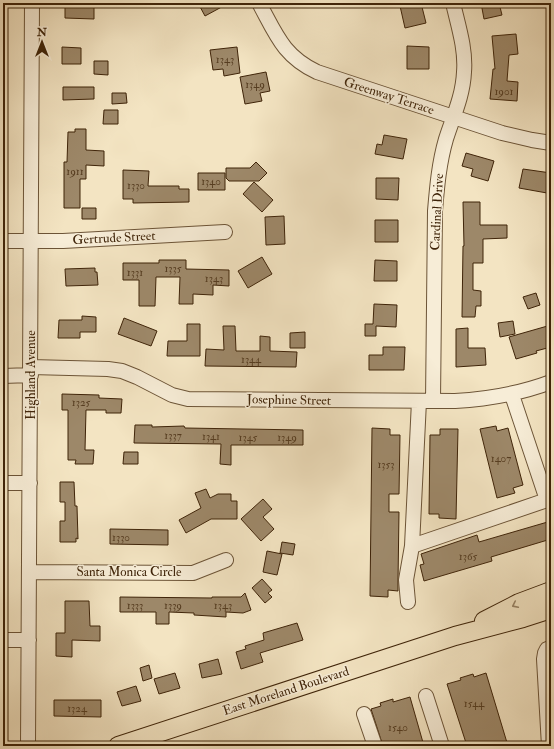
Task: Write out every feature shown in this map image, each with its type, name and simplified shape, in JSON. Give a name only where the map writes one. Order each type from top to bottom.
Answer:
[{"type":"main road","name":"East Moreland Boulevard","points":[[455,636],[519,603],[551,591]]},
{"type":"main road","name":"East Moreland Boulevard","points":[[118,746],[455,636],[551,609]]},
{"type":"street","name":"Highland Avenue","points":[[28,746],[32,3]]},
{"type":"street","name":"Greenway Terrace","points":[[259,3],[282,44],[290,55],[305,66],[317,72],[502,133],[551,143]]},
{"type":"street","name":"Cardinal Drive","points":[[433,401],[435,211],[437,182],[446,140],[455,117],[463,88],[465,70],[464,55],[453,3]]},
{"type":"street","name":"Gertrude Street","points":[[3,241],[63,241],[225,232]]},
{"type":"street","name":"Josephine Street","points":[[3,376],[31,371],[108,369],[122,371],[172,395],[188,399],[455,402],[512,395],[551,382]]},
{"type":"street","points":[[412,546],[547,500],[512,395]]},
{"type":"street","points":[[408,602],[406,580],[412,546],[419,401]]},
{"type":"street","points":[[3,483],[30,483]]},
{"type":"street","name":"Santa Monica Circle","points":[[29,572],[193,573],[226,560]]},
{"type":"street","points":[[3,640],[28,640]]},
{"type":"street","points":[[547,654],[551,686]]},
{"type":"street","points":[[547,654],[549,746]]},
{"type":"street","points":[[426,696],[442,746]]},
{"type":"street","points":[[364,714],[375,746]]},
{"type":"building","points":[[65,3],[94,3],[94,19],[65,18]]},
{"type":"building","points":[[198,3],[229,3],[205,16]]},
{"type":"building","points":[[421,3],[426,23],[405,28],[400,6]]},
{"type":"building","points":[[481,3],[499,3],[502,15],[484,19]]},
{"type":"building","points":[[516,34],[518,54],[509,55],[507,81],[518,82],[517,101],[490,99],[493,69],[495,69],[492,36]]},
{"type":"building","points":[[407,46],[429,47],[429,69],[407,69]]},
{"type":"building","points":[[62,47],[81,48],[81,64],[62,64]]},
{"type":"building","points":[[237,47],[240,73],[224,76],[223,69],[213,70],[210,50]]},
{"type":"building","points":[[94,61],[108,61],[108,75],[94,74]]},
{"type":"building","points":[[266,72],[270,91],[260,93],[262,101],[245,104],[240,77]]},
{"type":"building","points":[[63,87],[94,87],[94,99],[63,100]]},
{"type":"building","points":[[112,93],[126,93],[127,103],[112,104]]},
{"type":"building","points":[[104,110],[118,110],[118,124],[103,124]]},
{"type":"building","points":[[75,129],[86,129],[86,150],[104,151],[104,166],[86,165],[86,179],[80,179],[80,208],[64,208],[64,162],[67,162],[68,132],[75,132]]},
{"type":"building","points":[[384,135],[407,139],[403,159],[375,154],[377,144],[382,145]]},
{"type":"building","points":[[466,153],[494,161],[488,181],[471,176],[473,169],[462,166]]},
{"type":"building","points":[[256,162],[267,173],[259,181],[229,181],[226,178],[226,168],[250,168]]},
{"type":"building","points":[[523,169],[551,173],[547,193],[519,188]]},
{"type":"building","points":[[123,170],[149,171],[148,186],[179,186],[179,189],[189,189],[189,202],[133,203],[133,199],[123,199]]},
{"type":"building","points":[[198,173],[225,173],[225,190],[198,190]]},
{"type":"building","points":[[376,178],[399,178],[398,200],[376,199]]},
{"type":"building","points":[[254,182],[273,200],[262,212],[243,194]]},
{"type":"building","points":[[463,202],[480,202],[480,225],[507,225],[507,238],[483,239],[483,263],[473,263],[473,290],[481,291],[481,306],[476,306],[475,317],[462,317],[464,246]]},
{"type":"building","points":[[82,208],[96,208],[96,219],[82,219]]},
{"type":"building","points":[[284,216],[285,244],[266,245],[265,217]]},
{"type":"building","points":[[375,220],[398,220],[398,242],[375,242]]},
{"type":"building","points":[[262,257],[272,274],[248,288],[238,271]]},
{"type":"building","points":[[159,260],[186,260],[186,269],[229,270],[229,286],[213,285],[213,295],[193,294],[193,304],[179,304],[180,277],[156,277],[155,306],[139,306],[139,280],[123,280],[123,263],[159,263]]},
{"type":"building","points":[[375,260],[397,261],[397,281],[374,281]]},
{"type":"building","points":[[95,268],[95,272],[97,272],[98,285],[66,286],[65,269]]},
{"type":"building","points":[[536,293],[540,305],[528,309],[523,297]]},
{"type":"building","points":[[374,304],[397,305],[396,327],[376,326],[376,336],[365,336],[365,324],[373,324]]},
{"type":"building","points":[[82,316],[96,317],[96,332],[80,332],[80,338],[58,338],[59,320],[82,320]]},
{"type":"building","points":[[124,318],[157,331],[151,346],[118,334]]},
{"type":"building","points":[[513,321],[515,334],[500,337],[498,323]]},
{"type":"building","points":[[187,324],[200,324],[200,356],[167,356],[168,341],[187,341]]},
{"type":"building","points":[[551,325],[551,347],[516,359],[509,337]]},
{"type":"building","points":[[223,326],[235,326],[236,351],[260,351],[260,336],[270,337],[270,351],[297,352],[296,367],[205,366],[206,349],[224,350]]},
{"type":"building","points":[[468,328],[468,348],[485,348],[486,365],[456,367],[456,329]]},
{"type":"building","points":[[305,332],[305,348],[290,348],[290,333]]},
{"type":"building","points":[[383,347],[405,347],[404,370],[369,370],[369,355],[383,355]]},
{"type":"building","points":[[62,394],[99,395],[99,398],[122,399],[121,413],[106,413],[106,410],[86,410],[85,450],[94,450],[93,464],[75,464],[76,460],[68,460],[68,410],[62,410]]},
{"type":"building","points":[[135,425],[152,425],[152,427],[184,426],[185,428],[303,430],[303,445],[231,445],[231,465],[220,464],[221,444],[134,443]]},
{"type":"building","points":[[496,426],[497,431],[508,428],[523,485],[513,488],[515,493],[497,498],[480,429]]},
{"type":"building","points":[[372,428],[390,429],[390,435],[400,435],[399,494],[389,494],[389,512],[399,512],[398,591],[388,590],[388,597],[370,596]]},
{"type":"building","points":[[440,429],[458,429],[456,519],[439,518],[439,514],[429,514],[430,435],[440,435]]},
{"type":"building","points":[[124,452],[138,452],[138,464],[123,464]]},
{"type":"building","points":[[60,482],[74,482],[75,506],[77,506],[78,539],[76,538],[76,542],[60,542],[60,521],[65,521],[65,502],[60,502]]},
{"type":"building","points":[[206,489],[210,498],[218,494],[231,494],[231,501],[237,501],[237,519],[211,519],[186,533],[179,520],[201,508],[195,493]]},
{"type":"building","points":[[263,499],[272,509],[263,517],[274,529],[261,541],[241,519]]},
{"type":"building","points":[[551,521],[551,539],[491,557],[492,561],[424,581],[420,565],[424,564],[421,554],[477,535],[479,542]]},
{"type":"building","points":[[110,529],[168,530],[168,545],[110,544]]},
{"type":"building","points":[[282,542],[295,544],[293,555],[280,553]]},
{"type":"building","points":[[267,551],[282,554],[277,575],[263,572]]},
{"type":"building","points":[[262,579],[272,590],[268,593],[272,597],[265,603],[252,588]]},
{"type":"building","points":[[245,593],[251,610],[243,613],[226,612],[226,617],[169,612],[169,624],[156,624],[156,612],[120,612],[120,597],[212,598],[241,597]]},
{"type":"building","points":[[65,601],[89,601],[90,626],[100,626],[100,641],[72,640],[72,657],[56,656],[56,633],[65,633]]},
{"type":"building","points":[[297,623],[303,640],[260,653],[263,662],[241,669],[236,652],[246,649],[245,646],[264,640],[263,633]]},
{"type":"building","points":[[218,659],[222,674],[202,678],[199,664]]},
{"type":"building","points":[[149,665],[152,678],[143,681],[140,668]]},
{"type":"building","points":[[175,673],[180,688],[159,694],[154,679]]},
{"type":"building","points":[[486,673],[508,746],[467,746],[447,684],[461,680],[460,678],[473,674],[474,677]]},
{"type":"building","points":[[136,686],[141,701],[122,706],[117,692]]},
{"type":"building","points":[[410,697],[424,746],[383,746],[371,709],[381,706],[380,703],[393,699],[393,702]]},
{"type":"building","points":[[54,700],[101,700],[101,717],[54,716]]}]
